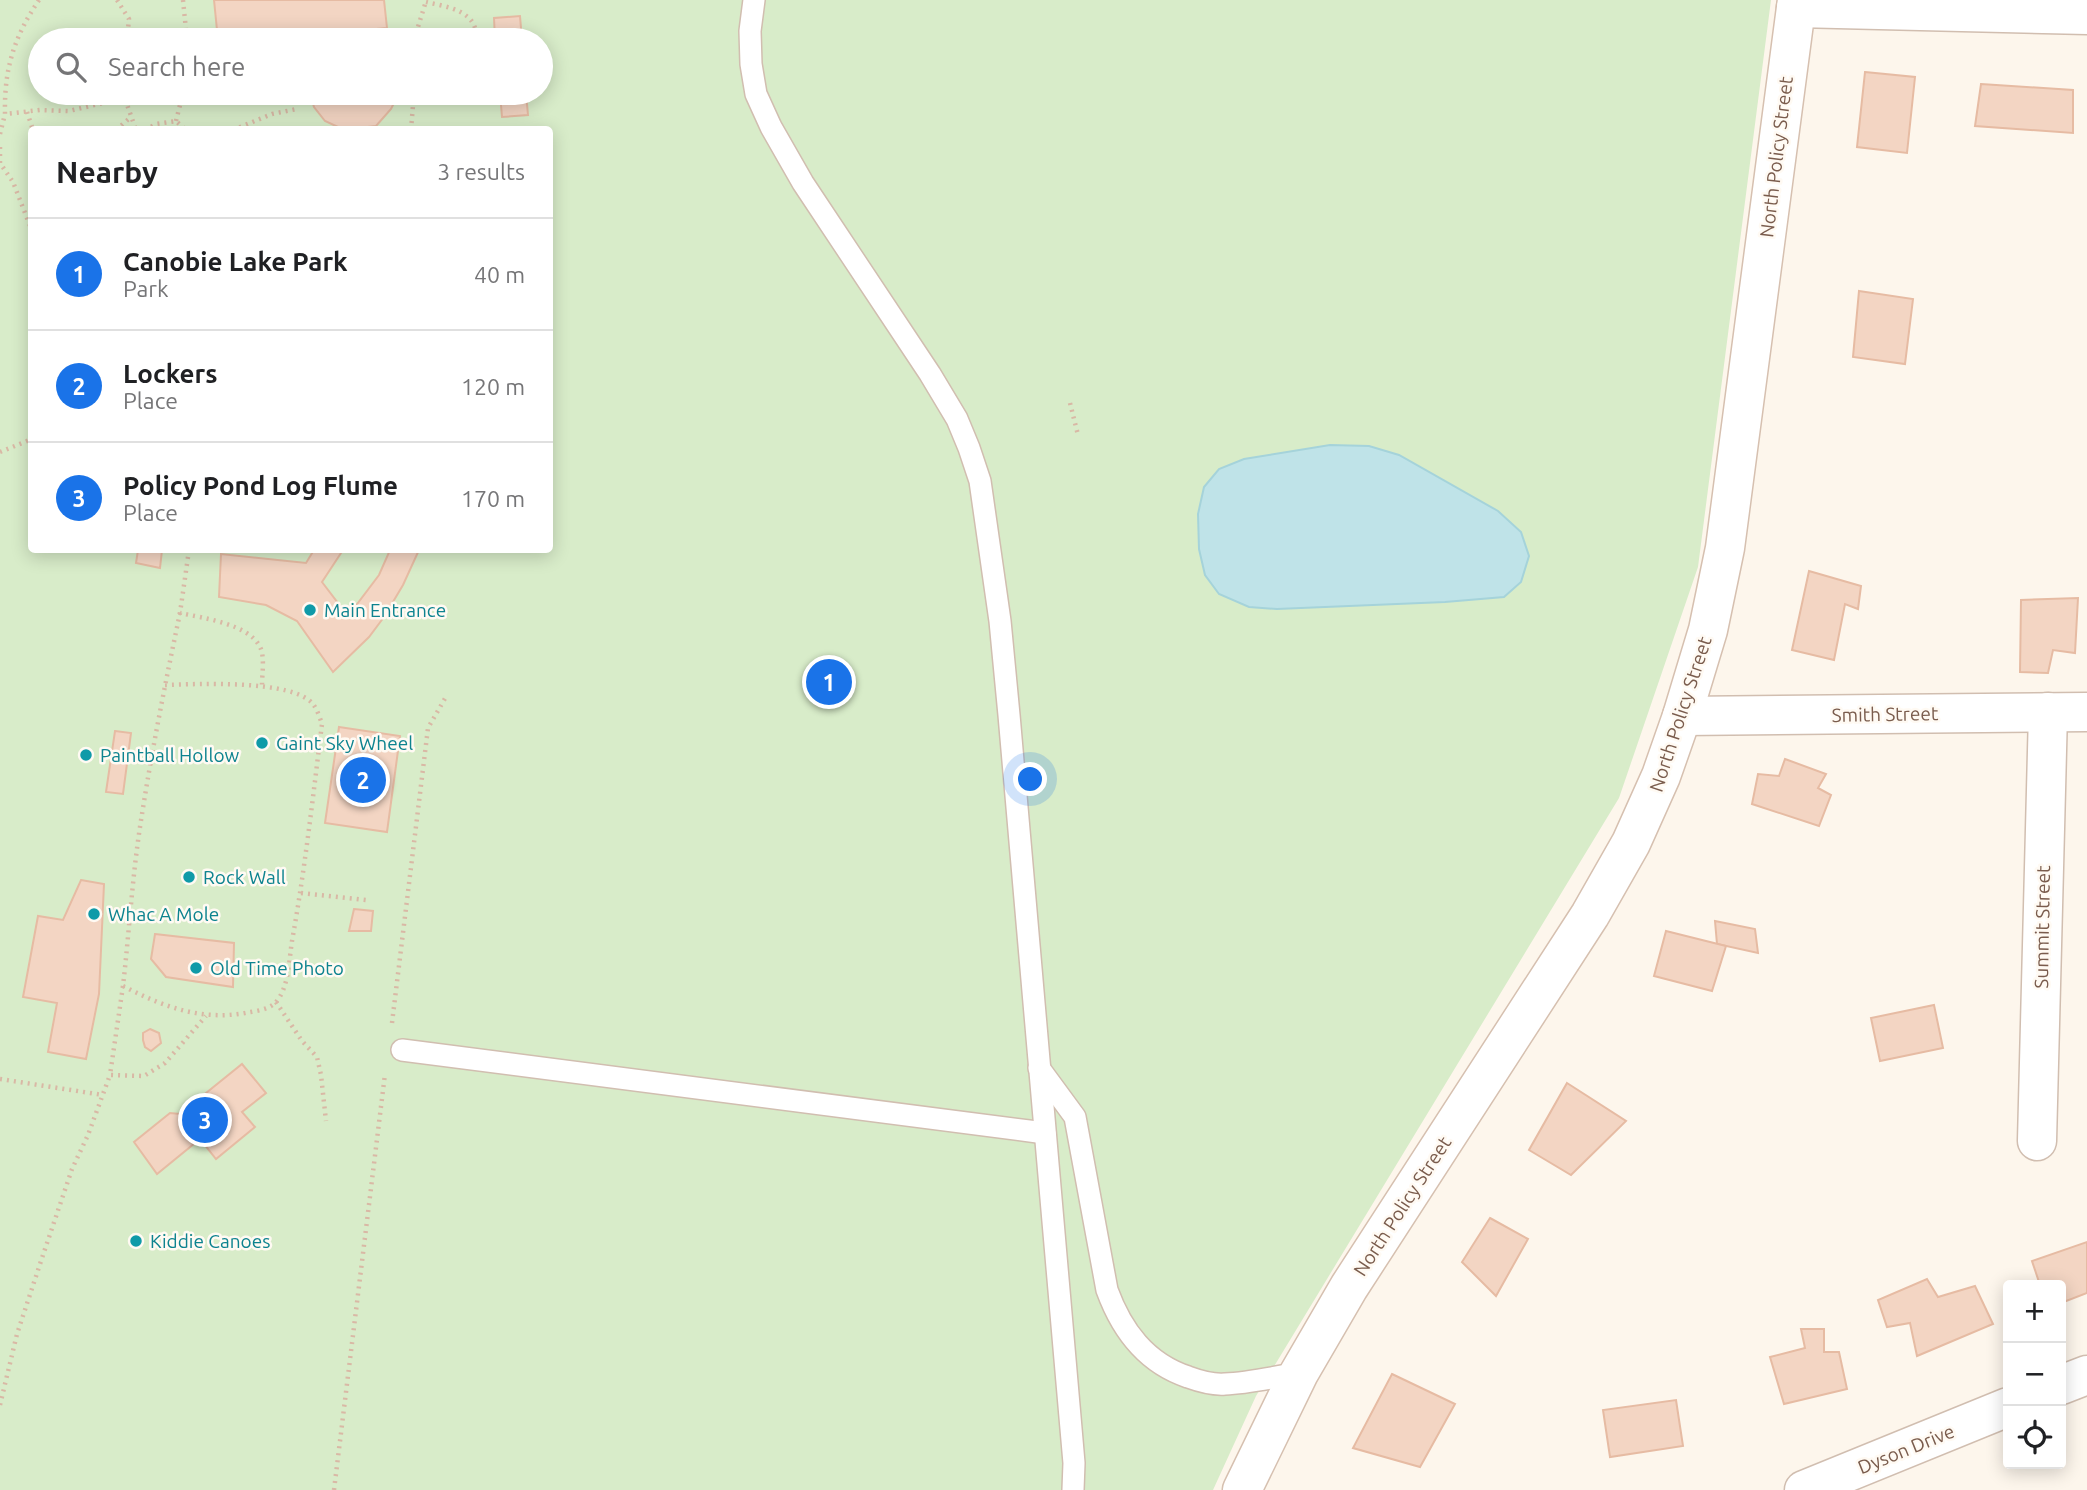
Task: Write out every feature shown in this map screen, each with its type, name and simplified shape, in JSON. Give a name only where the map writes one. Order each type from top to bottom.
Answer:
[{"type":"street","points":[[1796,4],[2087,15]]},
{"type":"street","name":"North Policy Street","points":[[1242,1490],[1299,1373],[1349,1287],[1597,903],[1652,799],[1682,716],[1708,630],[1725,548],[1796,4]]},
{"type":"street","name":"Summit Street","points":[[2037,1141],[2048,712]]},
{"type":"street","name":"Smith Street","points":[[1682,716],[2087,712]]},
{"type":"street","points":[[2066,1383],[2087,1375]]},
{"type":"street","name":"Dyson Drive","points":[[1804,1490],[2003,1409]]},
{"type":"lane","points":[[754,0],[750,31],[751,64],[756,93],[771,127],[803,183],[923,363],[957,419],[980,481],[1002,634],[1074,1463],[1073,1490]]},
{"type":"lane","points":[[393,1048],[1045,1133]]},
{"type":"lane","points":[[1040,1069],[1075,1117],[1107,1290],[1126,1332],[1159,1364],[1200,1381],[1222,1385],[1299,1373]]},
{"type":"lane","points":[[1074,1463],[1083,1490]]},
{"type":"path","points":[[0,134],[9,61],[25,21],[39,0]]},
{"type":"path","points":[[117,0],[129,19],[129,28]]},
{"type":"path","points":[[183,0],[186,28]]},
{"type":"path","points":[[418,28],[426,1],[468,16],[474,22],[475,28]]},
{"type":"path","points":[[3,116],[27,112],[69,111],[91,105]]},
{"type":"path","points":[[126,105],[134,126]]},
{"type":"path","points":[[176,121],[180,105]]},
{"type":"path","points":[[411,126],[413,105]]},
{"type":"path","points":[[243,126],[272,114],[296,109]]},
{"type":"path","points":[[27,112],[32,126]]},
{"type":"path","points":[[121,126],[131,117]]},
{"type":"path","points":[[152,126],[176,121]]},
{"type":"path","points":[[176,121],[182,126]]},
{"type":"path","points":[[0,147],[0,163],[13,182],[28,221]]},
{"type":"path","points":[[1070,403],[1078,435]]},
{"type":"path","points":[[0,452],[28,441]]},
{"type":"path","points":[[0,1405],[17,1334],[43,1255],[72,1169],[110,1075],[123,986],[139,831],[190,553]]},
{"type":"path","points":[[180,613],[220,622],[250,634],[262,648],[262,685]]},
{"type":"path","points":[[123,986],[159,1005],[207,1015],[234,1015],[262,1010],[276,1002],[285,984],[301,893],[322,724],[313,703],[262,685],[165,685]]},
{"type":"path","points":[[334,1490],[393,1048],[428,728],[447,695]]},
{"type":"path","points":[[301,893],[366,900]]},
{"type":"path","points":[[276,1002],[302,1041],[317,1057],[326,1121]]},
{"type":"path","points":[[110,1075],[144,1076],[165,1063],[207,1015]]},
{"type":"path","points":[[0,1079],[103,1095]]},
{"type":"green space","points":[[0,0],[1771,0],[1698,567],[1619,798],[1256,1396],[1213,1490],[0,1490]]},
{"type":"water","points":[[1330,445],[1369,446],[1399,455],[1498,511],[1521,532],[1529,556],[1521,582],[1504,597],[1277,609],[1249,607],[1219,594],[1205,575],[1199,549],[1198,514],[1204,487],[1219,469],[1244,459]]},
{"type":"building","points":[[214,0],[384,0],[387,28],[217,28]]},
{"type":"building","points":[[520,16],[521,28],[494,28],[494,18]]},
{"type":"building","points":[[1865,72],[1915,77],[1907,153],[1857,147]]},
{"type":"building","points":[[1981,84],[2073,90],[2073,133],[1975,126]]},
{"type":"building","points":[[393,105],[376,126],[336,126],[325,121],[314,107]]},
{"type":"building","points":[[501,105],[527,105],[528,115],[502,117]]},
{"type":"building","points":[[1859,291],[1913,299],[1905,364],[1853,357]]},
{"type":"building","points":[[138,553],[162,553],[160,568],[136,563]]},
{"type":"building","name":"Main Entrance","points":[[312,553],[341,553],[322,582],[348,616],[379,575],[389,553],[418,553],[384,617],[369,637],[333,672],[297,621],[266,605],[219,597],[221,554],[306,563]]},
{"type":"building","points":[[1809,571],[1861,586],[1858,609],[1845,604],[1834,660],[1792,650]]},
{"type":"building","points":[[2078,598],[2075,653],[2053,650],[2048,673],[2020,672],[2021,600]]},
{"type":"building","points":[[339,727],[400,736],[387,832],[325,823]]},
{"type":"building","points":[[115,731],[131,733],[123,794],[106,792]]},
{"type":"building","points":[[1785,759],[1826,774],[1818,788],[1831,795],[1819,826],[1752,804],[1758,774],[1779,776]]},
{"type":"building","points":[[81,880],[104,884],[99,994],[86,1059],[48,1052],[57,1003],[23,997],[38,916],[63,920]]},
{"type":"building","points":[[354,909],[373,911],[371,931],[349,931]]},
{"type":"building","points":[[1715,921],[1755,929],[1758,953],[1717,944]]},
{"type":"building","points":[[1666,931],[1726,946],[1712,991],[1654,976]]},
{"type":"building","name":"Old Time Photo","points":[[155,934],[234,943],[233,987],[166,977],[151,959]]},
{"type":"building","points":[[1934,1005],[1943,1048],[1880,1061],[1871,1018]]},
{"type":"building","points":[[150,1029],[159,1033],[161,1043],[151,1051],[145,1047],[143,1040],[143,1033]]},
{"type":"building","points":[[242,1064],[266,1093],[242,1112],[255,1127],[216,1159],[200,1139],[157,1174],[134,1142],[170,1113],[180,1114]]},
{"type":"building","points":[[1567,1083],[1626,1121],[1571,1175],[1529,1150]]},
{"type":"building","points":[[1490,1218],[1528,1239],[1496,1296],[1462,1262]]},
{"type":"building","points":[[2087,1242],[2087,1293],[2066,1301],[2066,1280],[2038,1280],[2032,1261]]},
{"type":"building","points":[[1927,1279],[1938,1297],[1975,1286],[1993,1324],[1917,1356],[1910,1323],[1887,1327],[1878,1300]]},
{"type":"building","points":[[1801,1329],[1824,1329],[1824,1352],[1839,1352],[1847,1389],[1784,1404],[1770,1357],[1805,1348]]},
{"type":"building","points":[[1392,1374],[1455,1404],[1420,1467],[1353,1448]]},
{"type":"building","points":[[1676,1400],[1683,1446],[1610,1457],[1603,1410]]},
{"type":"place","name":"Main Entrance","points":[[310,610]]},
{"type":"place","name":"Canobie Lake Park","points":[[829,682]]},
{"type":"place","name":"Gaint Sky Wheel","points":[[262,743]]},
{"type":"place","name":"Paintball Hollow","points":[[86,755]]},
{"type":"place","name":"Lockers","points":[[363,780]]},
{"type":"place","name":"Rock Wall","points":[[189,877]]},
{"type":"place","name":"Whac A Mole","points":[[94,914]]},
{"type":"place","name":"Old Time Photo","points":[[196,968]]},
{"type":"place","name":"Policy Pond Log Flume","points":[[205,1120]]},
{"type":"place","name":"Kiddie Canoes","points":[[136,1241]]}]
